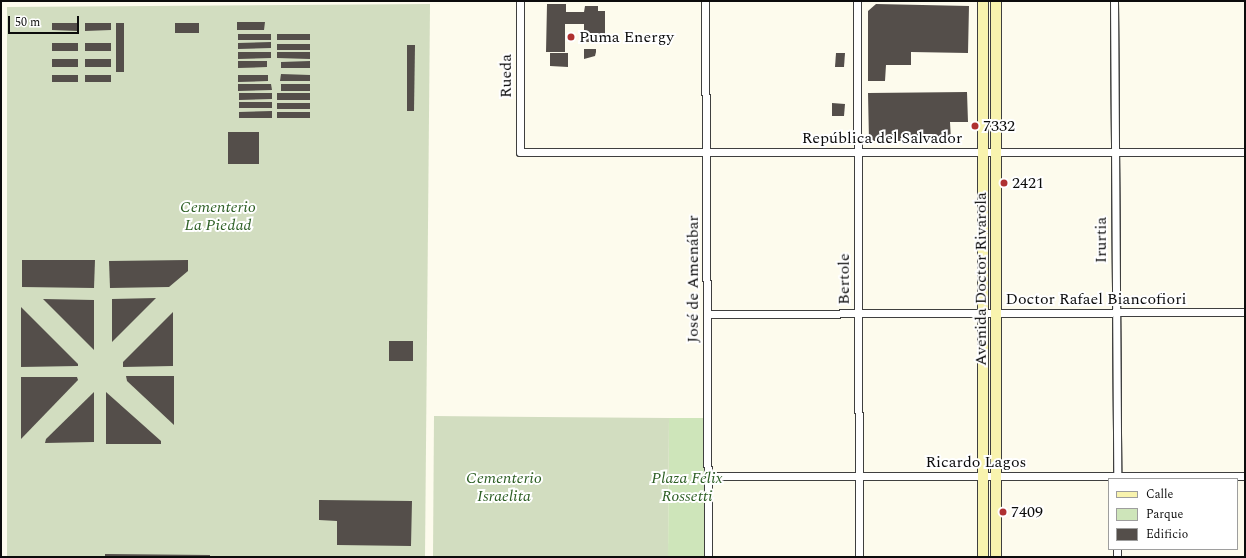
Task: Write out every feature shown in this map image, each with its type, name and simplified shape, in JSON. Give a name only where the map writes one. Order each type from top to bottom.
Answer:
[{"type":"main road","name":"Avenida Doctor Rivarola","points":[[983,1],[983,557]]},
{"type":"main road","name":"Avenida Doctor Rivarola","points":[[996,1],[996,557]]},
{"type":"street","name":"Rueda","points":[[520,1],[520,152]]},
{"type":"street","name":"José de Amenábar","points":[[705,1],[708,557]]},
{"type":"street","name":"Bertole","points":[[857,1],[859,557]]},
{"type":"street","name":"Irurtia","points":[[1114,1],[1117,477]]},
{"type":"street","name":"República del Salvador","points":[[520,152],[1245,152]]},
{"type":"street","name":"Doctor Rafael Biancofiori","points":[[707,314],[1245,312]]},
{"type":"street","name":"Ricardo Lagos","points":[[707,476],[1245,476]]},
{"type":"green space","name":"Cementerio La Piedad","points":[[430,4],[425,557],[7,557],[7,7]]},
{"type":"green space","name":"Cementerio Israelita","points":[[434,416],[669,418],[668,557],[433,557]]},
{"type":"green space","name":"Plaza Félix Rossetti","points":[[669,418],[705,418],[706,557],[668,557]]},
{"type":"building","points":[[547,4],[566,4],[566,12],[584,12],[585,6],[598,6],[598,11],[605,11],[605,42],[584,42],[584,24],[565,24],[565,52],[546,52]]},
{"type":"building","points":[[876,4],[969,6],[968,53],[911,52],[911,65],[886,65],[885,81],[868,81],[868,11]]},
{"type":"building","points":[[237,22],[265,22],[264,30],[237,30]]},
{"type":"building","points":[[52,23],[78,23],[78,31],[52,30]]},
{"type":"building","points":[[85,23],[111,23],[111,30],[85,31]]},
{"type":"building","points":[[116,23],[124,23],[124,72],[116,72]]},
{"type":"building","points":[[175,23],[199,23],[199,33],[175,33]]},
{"type":"building","points":[[238,34],[271,34],[271,40],[238,40]]},
{"type":"building","points":[[277,34],[310,34],[310,40],[277,40]]},
{"type":"building","points":[[271,42],[271,48],[238,49],[238,43]]},
{"type":"building","points":[[52,43],[78,43],[78,51],[52,51]]},
{"type":"building","points":[[85,43],[111,43],[111,51],[85,51]]},
{"type":"building","points":[[277,44],[310,44],[310,50],[277,50]]},
{"type":"building","points":[[407,45],[415,45],[414,111],[407,111]]},
{"type":"building","points":[[584,49],[596,49],[595,56],[584,59]]},
{"type":"building","points":[[238,52],[271,52],[271,58],[238,59]]},
{"type":"building","points":[[277,52],[310,52],[310,59],[277,58]]},
{"type":"building","points":[[550,53],[568,53],[568,67],[550,66]]},
{"type":"building","points":[[836,53],[845,53],[844,67],[835,67]]},
{"type":"building","points":[[52,59],[78,59],[78,67],[52,67]]},
{"type":"building","points":[[85,59],[111,59],[111,67],[85,67]]},
{"type":"building","points":[[238,61],[267,61],[267,67],[238,68]]},
{"type":"building","points":[[310,61],[310,68],[281,68],[281,62]]},
{"type":"building","points":[[281,74],[310,75],[310,81],[280,81]]},
{"type":"building","points":[[52,75],[78,75],[78,82],[52,82]]},
{"type":"building","points":[[85,75],[111,75],[111,82],[85,82]]},
{"type":"building","points":[[238,75],[268,75],[268,81],[238,82]]},
{"type":"building","points":[[238,84],[271,84],[272,90],[238,91]]},
{"type":"building","points":[[281,84],[310,84],[310,91],[281,91]]},
{"type":"building","points":[[967,92],[968,122],[950,122],[951,141],[869,141],[868,93]]},
{"type":"building","points":[[239,93],[272,93],[272,99],[239,100]]},
{"type":"building","points":[[277,93],[310,93],[310,100],[277,100]]},
{"type":"building","points":[[239,102],[272,102],[272,108],[239,108]]},
{"type":"building","points":[[277,103],[310,103],[310,109],[277,109]]},
{"type":"building","points":[[832,103],[845,104],[844,116],[832,116]]},
{"type":"building","points":[[272,111],[272,118],[239,118],[239,112]]},
{"type":"building","points":[[277,112],[310,112],[310,118],[277,118]]},
{"type":"building","points":[[228,132],[259,132],[259,164],[228,164]]},
{"type":"building","points":[[22,260],[95,260],[94,288],[22,287]]},
{"type":"building","points":[[188,260],[188,271],[169,287],[110,288],[109,261]]},
{"type":"building","points":[[156,298],[112,342],[112,299]]},
{"type":"building","points":[[43,299],[94,300],[94,350]]},
{"type":"building","points":[[21,307],[78,364],[78,366],[21,367]]},
{"type":"building","points":[[173,312],[173,366],[123,367],[123,362]]},
{"type":"building","points":[[389,341],[413,341],[413,361],[389,361]]},
{"type":"building","points":[[126,376],[174,376],[174,425],[127,381]]},
{"type":"building","points":[[21,377],[77,377],[78,380],[21,439]]},
{"type":"building","points":[[94,392],[94,442],[45,443],[46,439]]},
{"type":"building","points":[[106,392],[161,441],[161,444],[106,444]]},
{"type":"building","points":[[319,500],[412,501],[411,546],[337,545],[337,521],[319,520]]},
{"type":"building","points":[[105,554],[210,555],[210,557],[105,557]]},
{"type":"place","name":"Puma Energy","points":[[571,37]]},
{"type":"place","name":"7332","points":[[975,126]]},
{"type":"place","name":"2421","points":[[1004,183]]},
{"type":"place","name":"7409","points":[[1003,512]]}]
